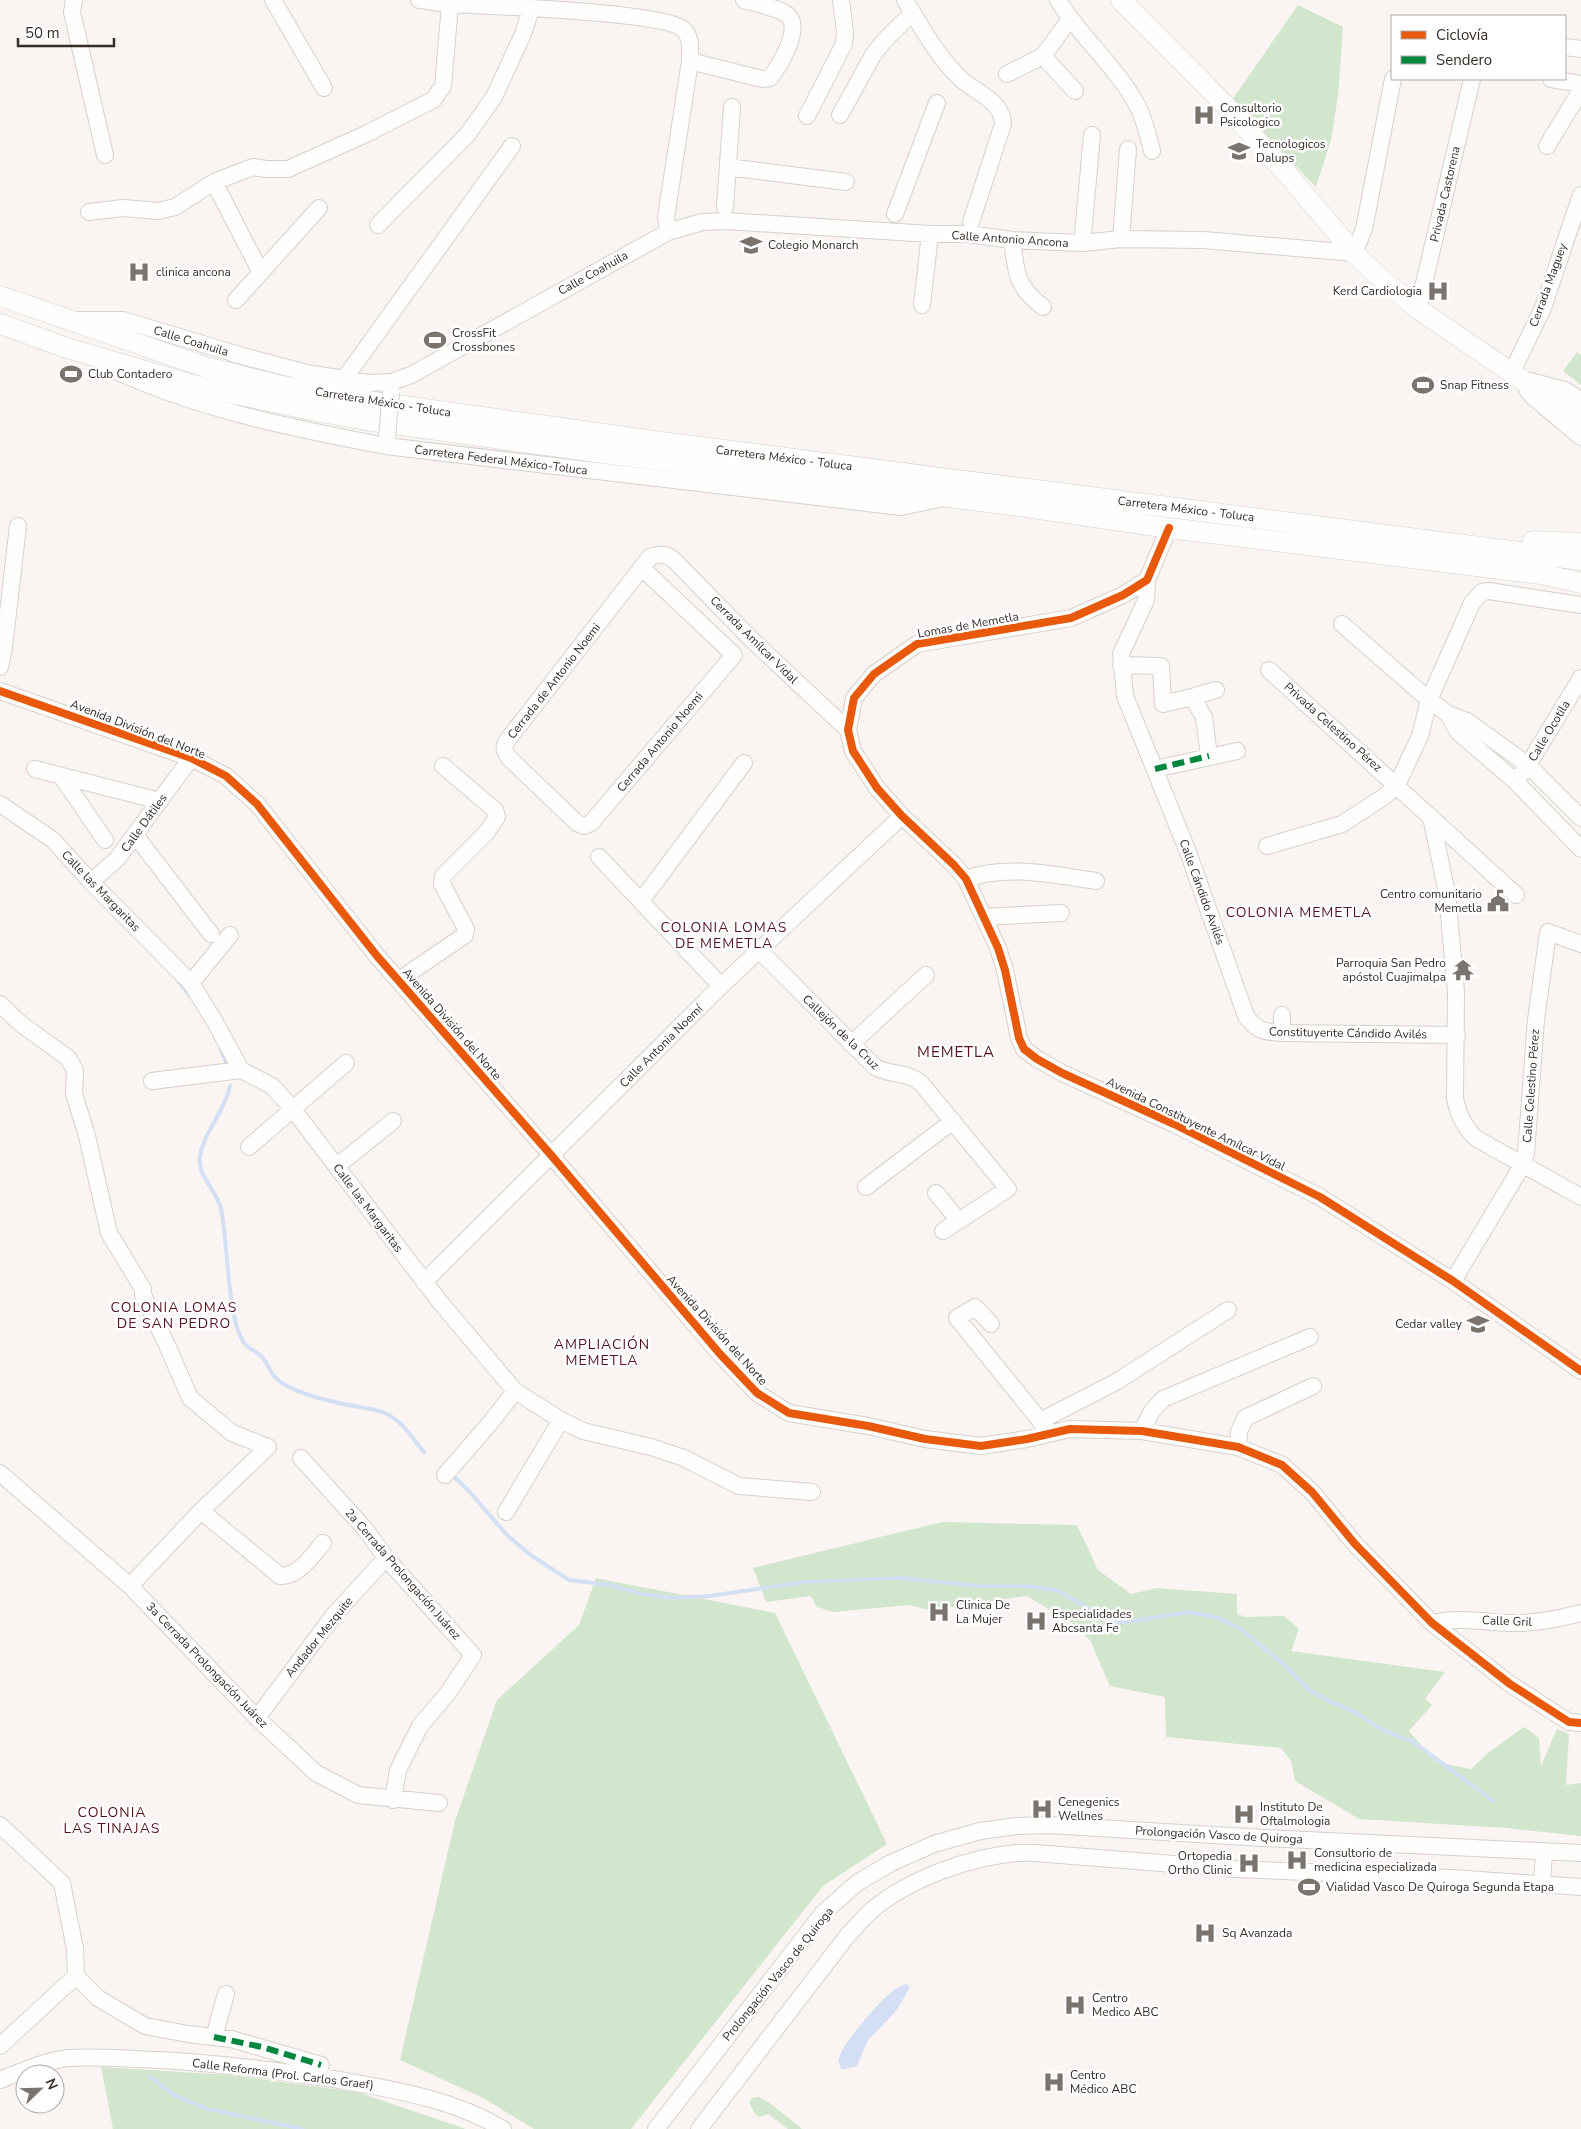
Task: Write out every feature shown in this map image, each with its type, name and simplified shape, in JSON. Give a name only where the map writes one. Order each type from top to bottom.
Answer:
[{"type":"main road","points":[[1122,0],[1227,106],[1354,253],[1378,276],[1418,309],[1581,420]]},
{"type":"main road","name":"Carretera México - Toluca","points":[[0,296],[205,367],[282,386],[360,400],[662,442],[1581,560]]},
{"type":"main road","name":"Carretera México - Toluca","points":[[0,324],[67,348],[197,386],[324,412],[425,429],[949,497],[1169,528],[1541,574],[1581,583]]},
{"type":"main road","points":[[1446,542],[1543,541],[1581,543]]},
{"type":"street","points":[[74,0],[72,12],[105,155]]},
{"type":"street","points":[[273,0],[324,88]]},
{"type":"street","points":[[419,0],[450,4],[497,3],[531,9],[608,15],[677,25],[684,30],[690,45],[690,61],[666,217],[668,232]]},
{"type":"street","points":[[690,61],[762,78],[770,78],[777,69],[791,40],[794,29],[792,20],[785,13],[744,0]]},
{"type":"street","points":[[807,116],[844,44],[845,32],[841,0]]},
{"type":"street","points":[[1058,0],[1070,19],[1104,60],[1138,106],[1145,122],[1152,151]]},
{"type":"street","points":[[89,212],[122,208],[158,211],[175,207],[214,182],[253,167],[288,169],[366,134],[433,100],[443,86],[450,4]]},
{"type":"street","points":[[840,115],[873,55],[909,6],[948,65],[961,79],[996,105],[1003,114],[1003,124],[971,222]]},
{"type":"street","points":[[378,225],[467,136],[494,97],[523,34],[531,9]]},
{"type":"street","points":[[1007,74],[1043,56],[1070,19]]},
{"type":"street","points":[[1566,47],[1581,49]]},
{"type":"street","points":[[1043,56],[1075,91]]},
{"type":"street","points":[[1354,253],[1364,229],[1393,80]]},
{"type":"street","name":"Privada Castorena","points":[[1418,309],[1472,80]]},
{"type":"street","points":[[1557,80],[1581,84]]},
{"type":"street","points":[[1547,146],[1581,90]]},
{"type":"street","points":[[895,214],[937,103]]},
{"type":"street","points":[[725,208],[732,107]]},
{"type":"street","points":[[1083,234],[1092,135]]},
{"type":"street","points":[[344,379],[512,146]]},
{"type":"street","points":[[1121,239],[1128,149]]},
{"type":"street","points":[[728,167],[846,182]]},
{"type":"street","points":[[214,182],[261,274]]},
{"type":"street","name":"Cerrada Maguey","points":[[1516,375],[1543,308],[1581,195]]},
{"type":"street","points":[[236,300],[319,208]]},
{"type":"street","name":"Calle Antonio Ancona","points":[[668,232],[702,222],[726,220],[930,234],[969,234],[1012,240],[1082,243],[1121,239],[1203,240],[1354,253]]},
{"type":"street","name":"Calle Coahuila","points":[[71,320],[123,320],[246,357],[307,373],[392,387],[668,232]]},
{"type":"street","points":[[922,305],[930,234]]},
{"type":"street","points":[[1012,240],[1020,285],[1028,296],[1043,307]]},
{"type":"street","name":"Carretera Federal México-Toluca","points":[[67,348],[132,379],[199,403],[284,426],[387,441],[901,506],[949,497]]},
{"type":"street","points":[[1516,375],[1565,390],[1581,401]]},
{"type":"street","points":[[1516,375],[1532,396],[1581,437]]},
{"type":"street","points":[[387,441],[392,387]]},
{"type":"street","points":[[0,667],[18,526]]},
{"type":"street","points":[[1146,580],[1169,528]]},
{"type":"street","name":"Cerrada de Antonio Noemi","points":[[584,826],[578,823],[509,758],[504,752],[504,746],[650,557],[660,554]]},
{"type":"street","name":"Cerrada Amílcar Vidal","points":[[660,554],[666,554],[674,560],[751,639],[848,730]]},
{"type":"street","name":"Cerrada Antonio Noemi","points":[[584,826],[591,823],[734,655],[642,568]]},
{"type":"street","name":"Calle Cándido Avilés","points":[[1146,580],[1146,600],[1121,654],[1125,696],[1188,852],[1246,1016]]},
{"type":"street","name":"Lomas de Memetla","points":[[902,816],[860,765],[853,751],[848,730],[854,698],[874,674],[917,644],[1071,618],[1123,595],[1146,580]]},
{"type":"street","points":[[1267,846],[1342,824],[1385,796],[1397,785],[1420,736],[1429,700],[1472,603],[1482,592],[1489,590],[1581,605]]},
{"type":"street","points":[[1342,624],[1429,700],[1448,714],[1467,721],[1528,766],[1581,818]]},
{"type":"street","points":[[1121,665],[1161,666],[1163,704],[1216,690]]},
{"type":"street","name":"Privada Celestino Pérez","points":[[1268,670],[1397,785]]},
{"type":"street","name":"Calle Ocotila","points":[[1515,781],[1528,766],[1581,680]]},
{"type":"street","name":"Avenida División del Norte","points":[[0,690],[190,758],[226,776],[257,804],[377,956],[752,1389],[789,1413],[868,1426],[925,1439],[981,1446],[1027,1439],[1045,1427],[1142,1431],[1238,1448],[1282,1465],[1312,1492],[1355,1544],[1432,1623],[1510,1684],[1568,1722],[1581,1723]]},
{"type":"street","points":[[1192,697],[1204,717],[1209,756]]},
{"type":"street","points":[[1448,714],[1458,732],[1515,781],[1581,849]]},
{"type":"street","points":[[1155,769],[1238,751]]},
{"type":"street","name":"Calle Dátiles","points":[[91,882],[117,858],[190,758]]},
{"type":"street","points":[[641,901],[744,763]]},
{"type":"street","points":[[399,980],[464,935],[466,929],[442,884],[444,876],[486,833],[497,817],[495,810],[443,766]]},
{"type":"street","points":[[35,769],[160,801]]},
{"type":"street","points":[[61,776],[105,840]]},
{"type":"street","points":[[1397,785],[1516,895]]},
{"type":"street","name":"Calle las Margaritas","points":[[0,804],[53,840],[91,882],[191,983],[241,1070],[272,1086],[292,1108],[424,1282],[515,1391],[583,1431],[651,1447],[684,1458],[739,1486],[812,1492]]},
{"type":"street","name":"Avenida Constituyente Amílcar Vidal","points":[[902,816],[966,879],[998,948],[1005,970],[1019,1038],[1024,1049],[1030,1054],[1062,1073],[1174,1124],[1320,1197],[1454,1281],[1581,1371]]},
{"type":"street","name":"Calle Antonia Noemí","points":[[424,1282],[721,986],[902,816]]},
{"type":"street","points":[[1431,817],[1447,893],[1456,992],[1455,1098],[1462,1121],[1468,1131],[1477,1139],[1581,1197]]},
{"type":"street","points":[[135,835],[211,934]]},
{"type":"street","points":[[599,857],[721,986]]},
{"type":"street","points":[[966,879],[979,874],[1030,871],[1096,881]]},
{"type":"street","points":[[984,917],[1061,913]]},
{"type":"street","name":"Calle Celestino Pérez","points":[[1454,1281],[1522,1164],[1526,1152],[1530,1120],[1536,1020],[1548,932],[1581,944]]},
{"type":"street","points":[[191,983],[230,935]]},
{"type":"street","name":"Callejón de la Cruz","points":[[759,950],[875,1067],[885,1072],[912,1076],[922,1083],[1008,1189],[959,1221]]},
{"type":"street","points":[[851,1044],[926,975]]},
{"type":"street","points":[[0,1004],[21,1024],[68,1058],[75,1070],[74,1094],[87,1136],[109,1233],[143,1289],[143,1295],[190,1398],[232,1433],[268,1448],[201,1511],[130,1586]]},
{"type":"street","points":[[1282,1015],[1282,1033]]},
{"type":"street","name":"Constituyente Cándido Avilés","points":[[1246,1016],[1252,1026],[1262,1031],[1282,1033],[1457,1035]]},
{"type":"street","points":[[249,1147],[346,1063]]},
{"type":"street","points":[[152,1082],[241,1070]]},
{"type":"street","points":[[337,1166],[393,1121]]},
{"type":"street","points":[[866,1187],[953,1121]]},
{"type":"street","points":[[936,1193],[959,1221],[943,1231]]},
{"type":"street","points":[[991,1324],[975,1307],[957,1318],[1045,1427],[1228,1310]]},
{"type":"street","points":[[1142,1431],[1152,1411],[1163,1400],[1310,1336]]},
{"type":"street","points":[[1238,1448],[1238,1432],[1245,1418],[1313,1386]]},
{"type":"street","points":[[445,1475],[515,1391]]},
{"type":"street","points":[[506,1512],[562,1420]]},
{"type":"street","name":"2a Cerrada Prolongación Juárez","points":[[301,1458],[366,1529],[386,1558],[473,1654],[448,1692],[420,1726],[398,1770],[393,1800]]},
{"type":"street","name":"3a Cerrada Prolongación Juárez","points":[[0,1473],[130,1586],[257,1718],[316,1773],[358,1795],[393,1800],[439,1803]]},
{"type":"street","points":[[201,1511],[280,1576],[287,1576],[296,1572],[324,1543]]},
{"type":"street","name":"Andador Mezquite","points":[[257,1718],[333,1616],[386,1558]]},
{"type":"street","name":"Calle Gril","points":[[1432,1623],[1447,1619],[1515,1623],[1537,1622],[1581,1613]]},
{"type":"street","points":[[0,1825],[62,1883],[75,1949],[76,1976],[98,1998],[145,2026],[188,2034],[214,2036],[262,2047],[321,2065]]},
{"type":"street","name":"Prolongación Vasco de Quiroga","points":[[656,2129],[823,1913],[857,1883],[891,1863],[934,1844],[980,1831],[1016,1826],[1049,1825],[1264,1838],[1581,1853]]},
{"type":"street","points":[[1542,1885],[1544,1851]]},
{"type":"street","points":[[699,2129],[848,1935],[872,1910],[906,1888],[946,1869],[983,1858],[1018,1853],[1048,1854],[1236,1869],[1452,1878],[1581,1887]]},
{"type":"street","points":[[0,2046],[76,1976]]},
{"type":"street","points":[[214,2036],[226,1994]]},
{"type":"street","name":"Calle Reforma (Prol. Carlos Graef)","points":[[0,2080],[34,2066],[68,2058],[113,2058],[214,2063],[309,2075],[430,2098],[466,2110],[503,2129]]},
{"type":"green space","points":[[1298,5],[1343,27],[1338,96],[1331,140],[1316,187],[1232,100]]},
{"type":"green space","points":[[1577,352],[1581,355],[1581,385],[1563,371]]},
{"type":"green space","points":[[942,1522],[1077,1525],[1098,1570],[1131,1594],[1156,1588],[1237,1594],[1237,1614],[1246,1617],[1284,1616],[1299,1629],[1291,1651],[1445,1672],[1425,1699],[1432,1705],[1409,1731],[1436,1762],[1471,1769],[1489,1752],[1524,1727],[1539,1738],[1541,1766],[1557,1729],[1569,1734],[1566,1785],[1581,1783],[1581,1836],[1506,1828],[1359,1819],[1295,1781],[1291,1761],[1281,1748],[1166,1737],[1165,1697],[1110,1686],[1090,1640],[1070,1622],[1027,1596],[929,1610],[909,1605],[833,1612],[817,1607],[811,1596],[766,1602],[753,1568]]},
{"type":"green space","points":[[596,1578],[775,1613],[887,1844],[823,1886],[631,2129],[534,2129],[483,2098],[400,2060],[455,1821],[497,1700],[579,1625]]},
{"type":"green space","points":[[101,2067],[230,2075],[357,2092],[466,2129],[113,2129]]},
{"type":"green space","points":[[759,2097],[770,2103],[802,2129],[788,2129],[768,2114],[760,2117],[756,2115],[749,2103],[752,2098]]},
{"type":"water","points":[[906,1984],[910,1987],[897,2010],[868,2040],[857,2066],[842,2070],[838,2061],[849,2040],[882,2001],[899,1987]]},
{"type":"waterway","points":[[179,982],[190,996]]},
{"type":"waterway","points":[[220,1047],[227,1065]]},
{"type":"waterway","points":[[230,1086],[223,1105],[204,1141],[200,1165],[221,1209],[231,1298],[238,1332],[244,1343],[262,1357],[273,1374],[282,1383],[317,1397],[383,1412],[402,1426],[424,1452]]},
{"type":"waterway","points":[[452,1475],[468,1490],[507,1535],[532,1556],[569,1580],[610,1585],[642,1594],[674,1598],[710,1596],[805,1582],[900,1578],[979,1586],[1027,1586],[1056,1590],[1094,1613],[1110,1620],[1127,1622],[1189,1612],[1218,1618],[1241,1629],[1289,1669],[1309,1690],[1353,1711],[1381,1729],[1415,1743],[1493,1801]]},
{"type":"waterway","points":[[149,2076],[174,2095],[207,2109],[303,2129]]},
{"type":"marked path","points":[[1155,769],[1209,756]]},
{"type":"marked path","points":[[214,2037],[262,2047],[321,2065]]},
{"type":"cycle path","points":[[1169,528],[1147,580],[1123,595],[1071,618],[917,644],[874,674],[854,698],[848,730],[853,751],[877,788],[902,816],[954,865],[966,879],[998,948],[1005,970],[1019,1038],[1024,1049],[1037,1059],[1062,1073],[1174,1124],[1320,1197],[1453,1281],[1581,1371]]},
{"type":"cycle path","points":[[0,691],[191,758],[226,776],[257,804],[377,956],[551,1155],[720,1354],[757,1393],[789,1413],[868,1426],[925,1439],[981,1446],[1027,1439],[1070,1429],[1142,1431],[1238,1447],[1282,1465],[1312,1492],[1355,1544],[1432,1623],[1510,1684],[1569,1722],[1581,1723]]},
{"type":"place","name":"Consultorio Psicologico","points":[[1204,115]]},
{"type":"place","name":"Tecnologicos Dalups","points":[[1239,151]]},
{"type":"place","name":"Colegio Monarch","points":[[751,245]]},
{"type":"place","name":"clinica ancona","points":[[139,272]]},
{"type":"place","name":"Kerd Cardiologia","points":[[1438,291]]},
{"type":"place","name":"CrossFit Crossbones","points":[[435,340]]},
{"type":"place","name":"Club Contadero","points":[[71,374]]},
{"type":"place","name":"Snap Fitness","points":[[1423,385]]},
{"type":"place","name":"Centro comunitario Memetla","points":[[1498,901]]},
{"type":"place","name":"Parroquia San Pedro apóstol Cuajimalpa","points":[[1463,970]]},
{"type":"place","name":"Cedar valley","points":[[1478,1324]]},
{"type":"place","name":"Clinica De La Mujer","points":[[939,1612]]},
{"type":"place","name":"Especialidades Abcsanta Fe","points":[[1036,1621]]},
{"type":"place","name":"Cenegenics Wellnes","points":[[1042,1809]]},
{"type":"place","name":"Instituto De Oftalmologia","points":[[1244,1814]]},
{"type":"place","name":"Consultorio de medicina especializada","points":[[1297,1860]]},
{"type":"place","name":"Ortopedia Ortho Clinic","points":[[1249,1863]]},
{"type":"place","name":"Vialidad Vasco De Quiroga Segunda Etapa","points":[[1309,1887]]},
{"type":"place","name":"Sq Avanzada","points":[[1205,1933]]},
{"type":"place","name":"Centro Medico ABC","points":[[1075,2005]]},
{"type":"place","name":"Centro Médico ABC","points":[[1054,2082]]},
{"type":"district","name":"COLONIA MEMETLA","points":[[1299,912]]},
{"type":"district","name":"COLONIA LOMAS DE MEMETLA","points":[[724,936]]},
{"type":"district","name":"MEMETLA","points":[[956,1052]]},
{"type":"district","name":"COLONIA LOMAS DE SAN PEDRO","points":[[174,1315]]},
{"type":"district","name":"AMPLIACIÓN MEMETLA","points":[[602,1352]]},
{"type":"district","name":"COLONIA LAS TINAJAS","points":[[112,1820]]}]
